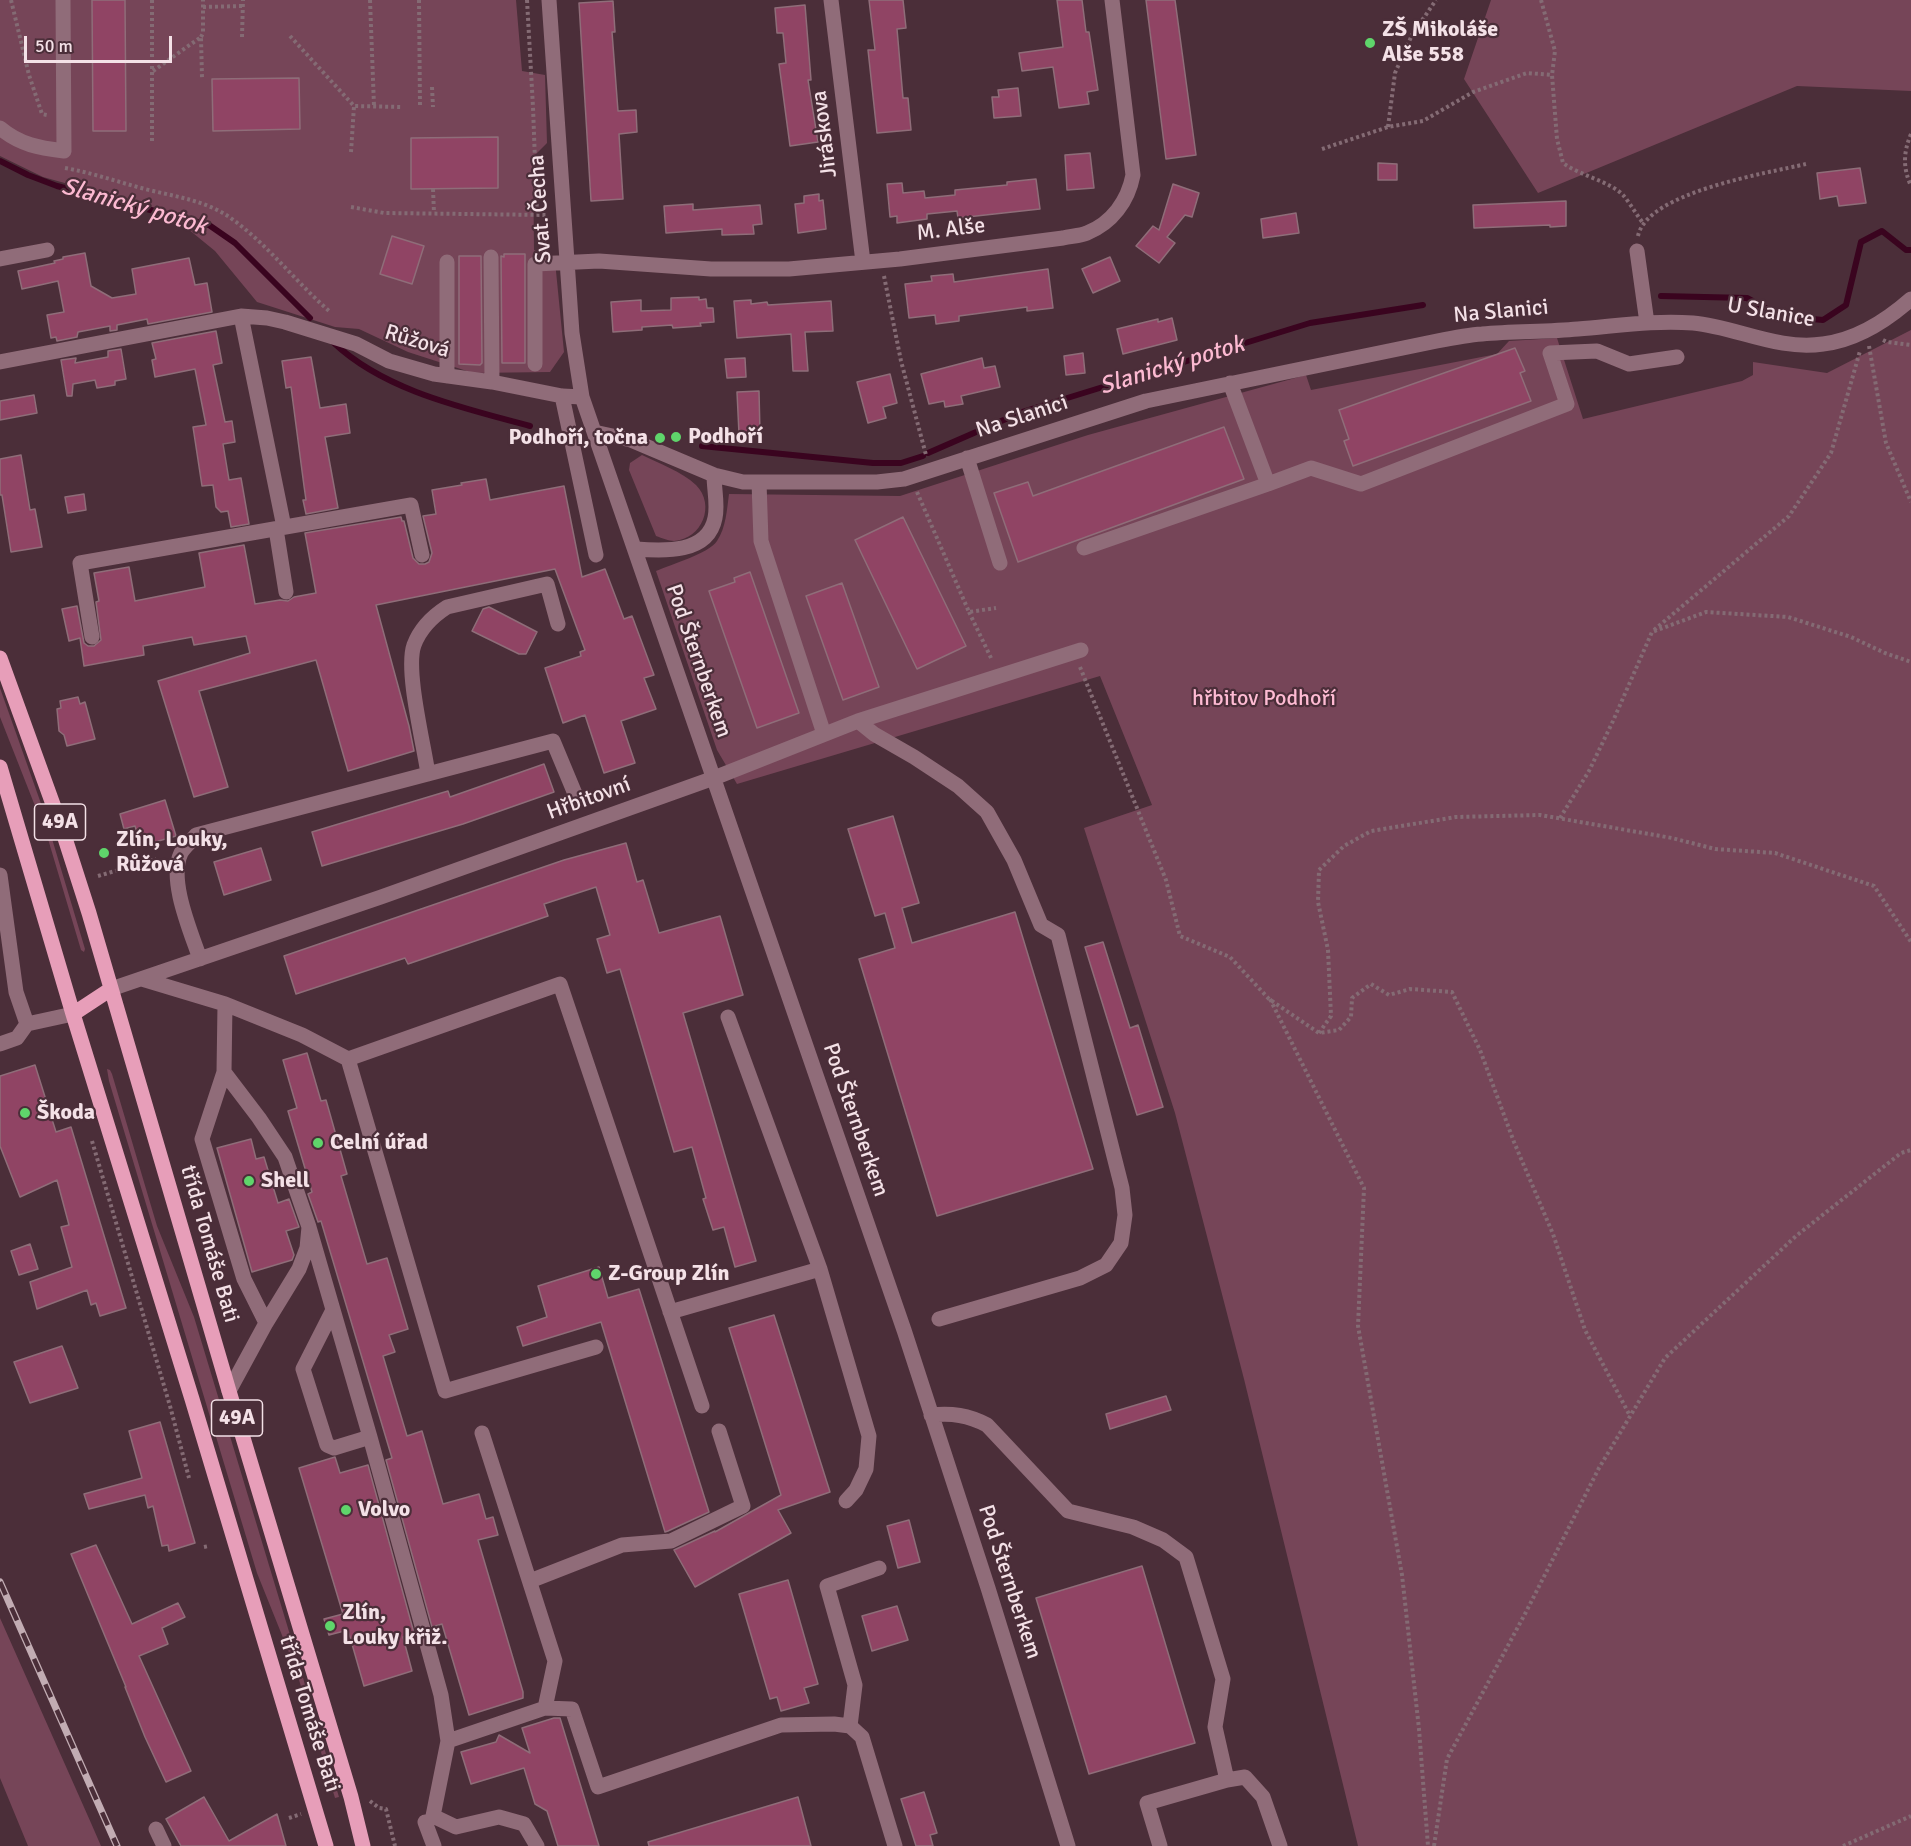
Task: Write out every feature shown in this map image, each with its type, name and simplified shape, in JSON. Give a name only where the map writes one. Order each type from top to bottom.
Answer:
[{"type":"main road","name":"třída Tomáše Bati","points":[[0,658],[63,832],[111,989],[351,1797],[363,1846]]},
{"type":"main road","name":"třída Tomáše Bati","points":[[0,767],[326,1846]]},
{"type":"main road","points":[[73,1014],[111,989]]},
{"type":"street","points":[[0,128],[22,143],[64,152],[63,0]]},
{"type":"street","name":"Svat. Čecha","points":[[549,0],[572,333],[582,397],[587,413]]},
{"type":"street","name":"Jiráskova","points":[[831,0],[863,262]]},
{"type":"street","name":"M. Alše","points":[[535,364],[535,264],[599,261],[750,270],[789,269],[981,248],[1086,233],[1105,222],[1119,210],[1130,190],[1133,175],[1112,0]]},
{"type":"street","points":[[0,259],[47,250]]},
{"type":"street","points":[[1637,251],[1647,323]]},
{"type":"street","points":[[491,257],[492,382]]},
{"type":"street","points":[[447,262],[447,376]]},
{"type":"street","name":"U Slanice","points":[[1647,323],[1702,324],[1793,345],[1809,346],[1842,340],[1866,330],[1885,320],[1911,299]]},
{"type":"street","points":[[241,316],[280,528],[286,592]]},
{"type":"street","name":"Růžová","points":[[0,362],[241,316],[285,322],[356,344],[411,369],[562,396],[582,397]]},
{"type":"street","name":"Na Slanici","points":[[594,432],[631,440],[714,476],[743,482],[877,482],[904,479],[1146,401],[1230,383],[1481,334],[1647,323]]},
{"type":"street","points":[[1084,548],[1311,468],[1361,484],[1567,405],[1550,353],[1598,351],[1629,364],[1677,357]]},
{"type":"street","points":[[1230,383],[1268,484]]},
{"type":"street","points":[[562,396],[596,555]]},
{"type":"street","name":"Pod Šternberkem","points":[[587,413],[636,549],[904,1330],[988,1588],[1068,1846]]},
{"type":"street","points":[[967,458],[1000,563]]},
{"type":"street","points":[[636,549],[665,551],[681,549],[709,534],[715,518],[714,476]]},
{"type":"street","points":[[759,482],[760,541],[824,734]]},
{"type":"street","points":[[92,637],[80,563],[411,505],[422,555]]},
{"type":"street","points":[[428,774],[411,667],[414,646],[429,621],[447,607],[547,584],[558,624]]},
{"type":"street","name":"Hřbitovní","points":[[111,989],[381,897],[714,778],[858,721],[1051,657],[1078,651]]},
{"type":"street","points":[[858,721],[874,734],[958,786],[987,812],[1014,860],[1041,925],[1058,935],[1122,1188],[1125,1215],[1121,1244],[1106,1266],[1080,1278],[939,1319]]},
{"type":"street","points":[[200,959],[181,900],[177,873],[181,853],[196,835],[553,741],[578,801]]},
{"type":"street","points":[[0,875],[16,992],[27,1024]]},
{"type":"street","points":[[142,979],[225,1004],[302,1035],[348,1059],[445,1391],[596,1347]]},
{"type":"street","points":[[348,1059],[560,984],[702,1406]]},
{"type":"street","points":[[225,1004],[224,1072],[202,1139],[244,1279],[266,1323]]},
{"type":"street","points":[[0,1044],[17,1038],[27,1024],[73,1014]]},
{"type":"street","points":[[728,1017],[820,1269],[869,1436],[866,1469],[856,1490],[846,1501]]},
{"type":"street","points":[[224,1072],[285,1156],[309,1227],[370,1437],[441,1695],[448,1741],[429,1819],[434,1846]]},
{"type":"street","points":[[229,1391],[299,1269],[307,1248],[309,1227]]},
{"type":"street","points":[[670,1312],[820,1269]]},
{"type":"street","points":[[333,1310],[303,1369],[327,1444],[334,1448],[370,1437]]},
{"type":"street","points":[[931,1415],[956,1413],[975,1419],[994,1433],[1068,1511],[1133,1527],[1163,1539],[1186,1557],[1223,1678],[1215,1727],[1227,1780]]},
{"type":"street","points":[[530,1581],[622,1545],[671,1541],[743,1506],[719,1431]]},
{"type":"street","points":[[482,1433],[555,1661],[545,1708]]},
{"type":"street","points":[[850,1726],[855,1685],[827,1586],[879,1568]]},
{"type":"street","points":[[448,1741],[545,1708],[572,1709],[598,1787],[781,1725],[850,1726],[862,1737],[895,1846]]},
{"type":"street","points":[[1160,1846],[1147,1803],[1245,1777],[1263,1797],[1280,1846]]},
{"type":"street","points":[[429,1819],[456,1827],[499,1817],[524,1824],[537,1846]]},
{"type":"street","points":[[156,1829],[164,1846]]},
{"type":"path","points":[[11,0],[29,75],[42,114],[54,116]]},
{"type":"path","points":[[152,0],[152,142]]},
{"type":"path","points":[[202,78],[203,0]]},
{"type":"path","points":[[242,37],[243,0]]},
{"type":"path","points":[[370,0],[374,106]]},
{"type":"path","points":[[419,0],[420,106]]},
{"type":"path","points":[[527,0],[537,215]]},
{"type":"path","points":[[1388,128],[1395,73],[1412,34],[1436,0]]},
{"type":"path","points":[[1541,0],[1555,51],[1552,75],[1557,139],[1563,164],[1622,194],[1643,223]]},
{"type":"path","points":[[203,7],[243,6]]},
{"type":"path","points":[[290,36],[354,106],[351,152]]},
{"type":"path","points":[[152,71],[201,37]]},
{"type":"path","points":[[1322,149],[1388,128],[1423,121],[1473,92],[1527,73],[1552,75]]},
{"type":"path","points":[[432,87],[433,107]]},
{"type":"path","points":[[354,106],[402,106]]},
{"type":"path","points":[[1911,135],[1904,158],[1911,186]]},
{"type":"path","points":[[1637,251],[1638,232],[1643,223],[1664,205],[1730,182],[1806,164]]},
{"type":"path","points":[[64,168],[190,199],[225,214],[262,244],[307,292],[329,311]]},
{"type":"path","points":[[434,189],[434,213]]},
{"type":"path","points":[[351,207],[384,213],[564,215]]},
{"type":"path","points":[[885,282],[904,370],[930,470]]},
{"type":"path","points":[[1866,330],[1886,443],[1911,502]]},
{"type":"path","points":[[1560,818],[1589,771],[1652,632],[1789,516],[1831,453],[1866,330]]},
{"type":"path","points":[[904,479],[915,487],[999,676]]},
{"type":"path","points":[[969,612],[996,608]]},
{"type":"path","points":[[1652,632],[1706,612],[1788,617],[1851,637],[1911,662]]},
{"type":"path","points":[[1078,651],[1166,880],[1180,936],[1230,957],[1269,999],[1319,1033],[1338,1030],[1351,1017],[1352,998],[1371,984],[1389,995],[1410,989],[1452,992],[1480,1050],[1514,1142],[1553,1234],[1585,1330],[1630,1416]]},
{"type":"path","points":[[1319,1033],[1331,1016],[1328,950],[1318,902],[1319,870],[1344,846],[1371,831],[1456,817],[1540,814],[1672,838],[1714,849],[1775,853],[1874,886],[1911,942]]},
{"type":"path","points":[[98,876],[156,859]]},
{"type":"path","points":[[1269,999],[1364,1188],[1358,1326],[1402,1575],[1419,1730],[1428,1846]]},
{"type":"path","points":[[89,1132],[189,1478]]},
{"type":"path","points":[[1434,1846],[1447,1759],[1526,1612],[1599,1468],[1665,1358],[1796,1236],[1901,1153],[1911,1150]]},
{"type":"path","points":[[204,1547],[209,1546]]},
{"type":"path","points":[[367,1792],[372,1804],[386,1809],[395,1846]]},
{"type":"path","points":[[1843,1846],[1911,1816]]},
{"type":"green space","points":[[0,0],[516,0],[522,71],[545,75],[547,143],[533,157],[534,250],[555,261],[564,352],[550,372],[473,373],[408,352],[359,329],[335,327],[257,302],[215,251],[166,211],[43,177],[0,156]]},
{"type":"green space","points":[[1491,0],[1911,0],[1911,91],[1797,86],[1538,193],[1464,79]]},
{"type":"green space","name":"hřbitov Podhoří","points":[[1911,330],[1911,1846],[1358,1846],[1244,1379],[1175,1113],[1084,828],[1152,805],[1100,676],[737,784],[717,750],[656,571],[698,554],[717,541],[724,524],[729,494],[900,496],[1088,435],[1306,375],[1311,390],[1497,354],[1509,341],[1557,338],[1583,419],[1742,381],[1753,375],[1753,362],[1827,373]]},
{"type":"green space","points":[[642,455],[684,476],[702,493],[705,502],[703,520],[699,528],[684,539],[674,541],[656,536],[629,470],[630,463]]},
{"type":"green space","points":[[0,688],[44,812],[84,952],[81,950],[48,839],[0,717]]},
{"type":"green space","points":[[107,1069],[112,1074],[157,1226],[194,1317],[339,1797],[335,1798],[296,1670],[257,1573]]},
{"type":"green space","points":[[0,1618],[101,1846],[28,1846],[0,1778]]},
{"type":"building","points":[[92,0],[125,0],[126,131],[93,131]]},
{"type":"building","points":[[869,0],[903,0],[906,28],[897,29],[903,98],[908,98],[911,130],[877,133],[868,50],[875,50]]},
{"type":"building","points":[[1057,0],[1082,0],[1098,90],[1087,92],[1089,104],[1059,108],[1053,67],[1022,71],[1019,53],[1063,47]]},
{"type":"building","points":[[1146,0],[1175,0],[1196,155],[1166,159]]},
{"type":"building","points":[[613,1],[615,32],[612,32],[618,111],[636,110],[637,132],[619,134],[623,199],[591,201],[579,3]]},
{"type":"building","points":[[805,5],[811,80],[808,80],[818,142],[790,146],[779,64],[786,63],[783,33],[777,33],[775,8]]},
{"type":"building","points":[[299,78],[300,129],[213,131],[212,79]]},
{"type":"building","points":[[1018,88],[1021,116],[994,118],[992,97],[999,97],[998,90]]},
{"type":"building","points":[[498,137],[498,188],[411,189],[411,138]]},
{"type":"building","points":[[1090,153],[1094,188],[1067,190],[1065,155]]},
{"type":"building","points":[[1378,163],[1397,164],[1397,180],[1378,180]]},
{"type":"building","points":[[1860,168],[1866,203],[1839,206],[1837,196],[1820,199],[1817,173]]},
{"type":"building","points":[[1036,179],[1040,209],[958,218],[957,211],[927,214],[927,219],[897,223],[897,216],[890,217],[887,184],[902,183],[903,193],[924,191],[925,198],[955,195],[955,190],[1007,185],[1007,182]]},
{"type":"building","points":[[1173,184],[1199,193],[1192,217],[1185,215],[1167,237],[1175,243],[1159,263],[1136,246],[1153,226],[1159,230]]},
{"type":"building","points":[[819,194],[819,201],[823,200],[826,229],[798,233],[795,204],[804,203],[804,196]]},
{"type":"building","points":[[1566,201],[1566,226],[1474,228],[1473,205]]},
{"type":"building","points":[[693,204],[693,210],[760,205],[762,224],[753,225],[754,234],[722,235],[722,229],[666,233],[664,206]]},
{"type":"building","points":[[1296,213],[1299,233],[1263,238],[1261,219]]},
{"type":"building","points":[[392,236],[424,246],[412,284],[380,274]]},
{"type":"building","points":[[85,253],[91,286],[112,298],[136,294],[132,269],[189,258],[195,285],[207,283],[212,312],[148,324],[147,319],[117,325],[117,330],[110,331],[110,326],[78,332],[77,337],[57,341],[56,337],[51,338],[47,315],[64,312],[58,281],[22,289],[18,271],[55,263],[54,261],[63,259],[63,257]]},
{"type":"building","points":[[504,254],[525,254],[525,363],[502,363],[501,256],[504,257]]},
{"type":"building","points":[[459,256],[481,256],[482,363],[480,365],[459,364]]},
{"type":"building","points":[[1110,257],[1120,281],[1093,293],[1082,269]]},
{"type":"building","points":[[1048,269],[1053,308],[1027,311],[1027,307],[959,316],[959,321],[936,324],[935,315],[909,318],[905,284],[932,281],[931,276],[953,274],[954,282]]},
{"type":"building","points":[[699,297],[699,300],[706,299],[707,308],[713,308],[714,322],[700,323],[701,326],[642,327],[642,330],[613,332],[611,302],[641,300],[641,311],[671,310],[671,298]]},
{"type":"building","points":[[751,300],[751,304],[767,302],[768,305],[831,301],[833,331],[805,332],[808,371],[793,371],[791,334],[737,338],[734,301]]},
{"type":"building","points":[[1172,318],[1177,340],[1123,354],[1117,329]]},
{"type":"building","points":[[216,331],[222,363],[213,365],[225,422],[232,421],[235,442],[223,444],[229,480],[241,478],[249,524],[231,527],[228,511],[221,512],[216,507],[213,485],[202,486],[193,427],[206,425],[195,369],[155,377],[152,360],[156,359],[152,343]]},
{"type":"building","points":[[1515,348],[1525,371],[1520,373],[1531,401],[1353,466],[1344,441],[1349,439],[1339,410]]},
{"type":"building","points":[[121,349],[126,379],[115,381],[115,385],[97,388],[95,380],[73,384],[72,396],[67,396],[61,360],[76,358],[75,363],[108,357],[108,351]]},
{"type":"building","points":[[1083,353],[1085,373],[1066,375],[1064,356]]},
{"type":"building","points":[[311,357],[320,408],[346,404],[350,433],[325,437],[338,508],[306,514],[291,387],[286,388],[282,361]]},
{"type":"building","points":[[745,358],[746,377],[727,378],[725,359]]},
{"type":"building","points":[[982,358],[984,368],[995,366],[1000,387],[961,396],[963,404],[945,407],[944,401],[929,404],[921,374]]},
{"type":"building","points":[[890,374],[897,403],[883,407],[886,418],[868,423],[857,382]]},
{"type":"building","points":[[759,391],[760,433],[739,434],[737,392]]},
{"type":"building","points":[[34,395],[37,413],[0,420],[0,401]]},
{"type":"building","points":[[1224,427],[1244,479],[1018,562],[994,493],[1028,482],[1033,496]]},
{"type":"building","points":[[21,455],[30,510],[35,509],[42,547],[11,552],[2,495],[0,495],[0,459]]},
{"type":"building","points":[[486,479],[490,500],[564,486],[582,577],[605,569],[624,619],[632,616],[654,675],[644,678],[656,709],[621,721],[635,763],[604,773],[585,715],[563,723],[545,668],[581,656],[580,652],[585,650],[555,569],[376,605],[414,751],[348,771],[316,660],[199,691],[228,787],[194,797],[158,681],[250,653],[246,636],[194,645],[192,637],[143,646],[144,655],[84,666],[80,638],[69,641],[62,609],[77,606],[84,643],[94,646],[101,640],[96,602],[99,601],[94,573],[129,567],[135,601],[205,587],[199,553],[244,545],[255,604],[288,601],[294,597],[316,593],[305,533],[401,517],[413,558],[419,564],[425,564],[429,562],[432,553],[423,516],[436,514],[432,490]]},
{"type":"building","points":[[84,494],[86,510],[68,513],[65,497]]},
{"type":"building","points":[[903,517],[966,646],[917,669],[855,540]]},
{"type":"building","points":[[750,572],[799,713],[757,728],[709,591],[735,582],[734,578]]},
{"type":"building","points":[[842,583],[879,687],[843,700],[806,596]]},
{"type":"building","points":[[489,607],[537,632],[526,654],[519,654],[472,631],[483,609]]},
{"type":"building","points":[[78,697],[80,704],[85,702],[95,739],[67,746],[64,735],[59,731],[57,709],[61,708],[60,701]]},
{"type":"building","points":[[544,764],[554,792],[463,824],[322,866],[312,832],[448,791],[450,797]]},
{"type":"building","points":[[165,800],[176,836],[141,846],[135,826],[124,829],[120,814]]},
{"type":"building","points":[[893,816],[919,903],[902,908],[912,943],[1015,912],[1093,1169],[937,1216],[859,959],[895,948],[885,913],[875,916],[848,829]]},
{"type":"building","points":[[626,843],[637,882],[643,880],[659,933],[720,916],[743,995],[683,1013],[756,1261],[735,1267],[724,1227],[713,1230],[703,1199],[706,1198],[692,1147],[674,1152],[620,969],[607,973],[597,939],[610,935],[596,887],[544,904],[548,916],[408,964],[405,958],[296,994],[284,956],[564,860]]},
{"type":"building","points":[[261,848],[271,880],[224,895],[214,862]]},
{"type":"building","points":[[1103,942],[1130,1028],[1138,1025],[1163,1107],[1137,1115],[1085,947]]},
{"type":"building","points":[[307,1053],[321,1101],[326,1100],[347,1174],[341,1176],[367,1264],[387,1258],[408,1329],[389,1335],[395,1352],[383,1356],[407,1436],[422,1431],[443,1504],[479,1494],[486,1519],[493,1517],[498,1535],[478,1540],[523,1698],[469,1715],[442,1624],[432,1627],[386,1460],[392,1458],[321,1221],[318,1222],[308,1194],[312,1192],[288,1111],[297,1108],[283,1060]]},
{"type":"building","points":[[35,1065],[56,1132],[71,1127],[126,1308],[100,1316],[96,1303],[91,1305],[87,1290],[37,1309],[30,1282],[72,1267],[61,1227],[69,1225],[57,1180],[20,1197],[0,1146],[0,1076]]},
{"type":"building","points":[[251,1139],[256,1159],[264,1157],[278,1203],[289,1199],[299,1227],[286,1231],[294,1255],[292,1260],[252,1272],[217,1148]]},
{"type":"building","points":[[30,1244],[38,1269],[19,1275],[11,1251]]},
{"type":"building","points":[[599,1267],[608,1298],[639,1289],[709,1512],[665,1532],[601,1322],[523,1346],[517,1327],[547,1317],[538,1286]]},
{"type":"building","points":[[774,1315],[830,1492],[778,1510],[791,1533],[695,1587],[674,1550],[715,1532],[781,1495],[729,1328]]},
{"type":"building","points":[[62,1346],[78,1388],[30,1403],[14,1362]]},
{"type":"building","points":[[1166,1396],[1171,1410],[1110,1429],[1106,1414]]},
{"type":"building","points":[[160,1422],[195,1543],[169,1551],[168,1545],[162,1546],[153,1506],[148,1508],[145,1495],[89,1509],[84,1494],[142,1478],[129,1431]]},
{"type":"building","points":[[335,1457],[340,1473],[368,1465],[414,1633],[403,1637],[412,1671],[364,1686],[348,1630],[329,1635],[324,1619],[343,1614],[299,1468]]},
{"type":"building","points":[[909,1520],[920,1562],[898,1568],[887,1526]]},
{"type":"building","points":[[96,1545],[132,1624],[178,1603],[185,1617],[162,1628],[168,1644],[139,1656],[191,1771],[166,1782],[145,1737],[71,1554]]},
{"type":"building","points":[[1142,1566],[1195,1743],[1089,1774],[1036,1598]]},
{"type":"building","points":[[788,1580],[818,1684],[804,1688],[809,1703],[781,1711],[777,1697],[770,1699],[739,1594]]},
{"type":"building","points":[[897,1606],[908,1640],[872,1651],[862,1616]]},
{"type":"building","points":[[560,1718],[599,1846],[558,1846],[547,1811],[535,1804],[524,1768],[471,1784],[461,1752],[496,1742],[499,1735],[530,1753],[522,1728]]},
{"type":"building","points":[[924,1792],[937,1833],[930,1835],[933,1846],[916,1846],[901,1799]]},
{"type":"building","points":[[204,1797],[229,1841],[277,1814],[286,1846],[181,1846],[166,1819]]},
{"type":"building","points":[[798,1797],[811,1846],[649,1846],[648,1842]]},
{"type":"waterway","name":"Slanický potok","points":[[0,161],[57,186],[209,225],[235,243],[310,318]]},
{"type":"waterway","name":"Slanický potok","points":[[1661,296],[1747,298],[1780,316],[1823,320],[1846,305],[1861,242],[1882,231],[1906,250],[1911,250]]},
{"type":"waterway","name":"Slanický potok","points":[[928,453],[1022,412],[1310,323],[1423,305]]},
{"type":"waterway","name":"Slanický potok","points":[[334,343],[354,360],[401,386],[426,396],[530,426]]},
{"type":"waterway","name":"Slanický potok","points":[[702,446],[873,463],[901,463],[923,456]]},
{"type":"railway","points":[[0,1582],[117,1846]]},
{"type":"place","name":"ZŠ Mikoláše Alše 558","points":[[1370,43]]},
{"type":"place","name":"Podhoří","points":[[676,437]]},
{"type":"place","name":"Podhoří, točna","points":[[660,438]]},
{"type":"place","name":"Zlín, Louky, Růžová","points":[[104,853]]},
{"type":"place","name":"Škoda","points":[[25,1113]]},
{"type":"place","name":"Celní úřad","points":[[318,1143]]},
{"type":"place","name":"Shell","points":[[249,1181]]},
{"type":"place","name":"Z-Group Zlín","points":[[596,1274]]},
{"type":"place","name":"Volvo","points":[[346,1510]]},
{"type":"place","name":"Zlín, Louky křiž.","points":[[330,1626]]}]
